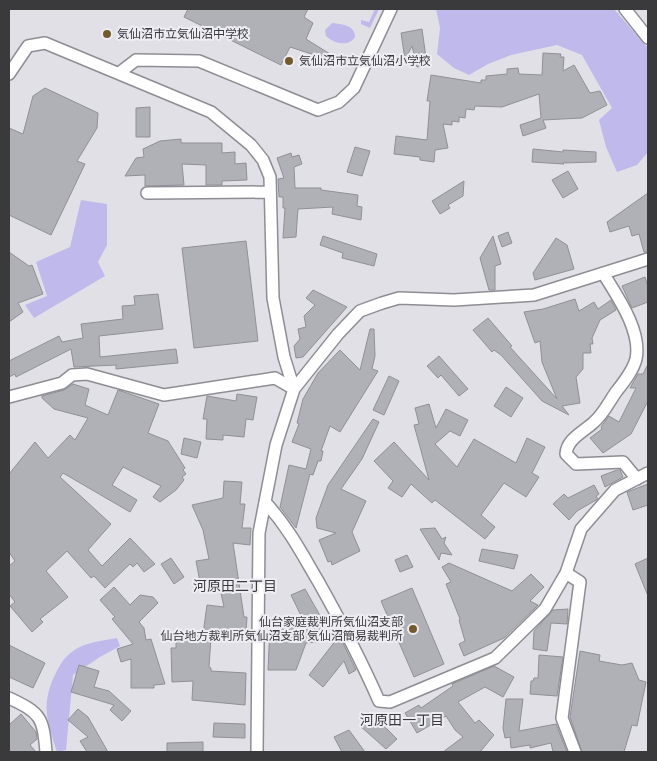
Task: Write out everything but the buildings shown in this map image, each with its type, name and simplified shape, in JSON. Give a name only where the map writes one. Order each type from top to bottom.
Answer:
[{"type":"street","points":[[119,74],[136,60],[199,61],[318,110],[339,102],[354,88],[391,9]]},
{"type":"street","points":[[625,9],[648,38]]},
{"type":"street","points":[[9,74],[28,46],[45,43],[211,112],[233,128],[263,160],[270,177],[273,298],[284,357],[294,389]]},
{"type":"street","points":[[147,194],[270,192]]},
{"type":"street","points":[[257,752],[259,533],[276,445],[294,389],[338,334],[360,311],[382,302],[400,298],[454,300],[534,295],[648,259]]},
{"type":"street","points":[[603,273],[624,307],[631,324],[636,359],[630,372],[605,409],[595,422],[569,444],[566,454],[576,464],[623,462],[637,479]]},
{"type":"street","points":[[9,397],[62,383],[72,375],[88,374],[164,395],[275,378],[294,389]]},
{"type":"street","points":[[265,502],[290,532],[352,640],[379,701],[390,702],[495,658],[545,609],[566,573],[580,529],[615,490],[648,472]]},
{"type":"street","points":[[566,573],[580,582],[562,718],[574,752]]},
{"type":"street","points":[[9,698],[33,710],[44,727],[46,752]]},
{"type":"shaded area","points":[[375,9],[379,9],[370,28],[361,24],[361,20],[369,22]]},
{"type":"shaded area","points":[[436,9],[614,9],[648,48],[648,152],[637,165],[617,172],[606,147],[599,120],[612,108],[582,55],[557,45],[511,55],[488,64],[469,75],[454,68],[437,54],[440,28]]},
{"type":"shaded area","points":[[332,23],[350,28],[353,30],[355,37],[345,43],[329,39],[326,36],[325,30]]},
{"type":"shaded area","points":[[81,200],[107,204],[107,245],[98,262],[105,276],[34,318],[25,305],[47,296],[36,262],[70,247]]},
{"type":"shaded area","points":[[117,638],[120,646],[73,675],[66,750],[57,752],[47,716],[47,698],[57,671],[66,657],[78,648],[94,642]]},
{"type":"place","name":"気仙沼市立気仙沼中学校","points":[[107,34]]},
{"type":"place","name":"気仙沼市立気仙沼小学校","points":[[289,61]]},
{"type":"place","name":"仙台家庭裁判所気仙沼支部 仙台地方裁判所気仙沼支部 気仙沼簡易裁判所","points":[[413,629]]},
{"type":"district","name":"河原田二丁目","points":[[235,586]]},
{"type":"district","name":"河原田一丁目","points":[[402,720]]}]
